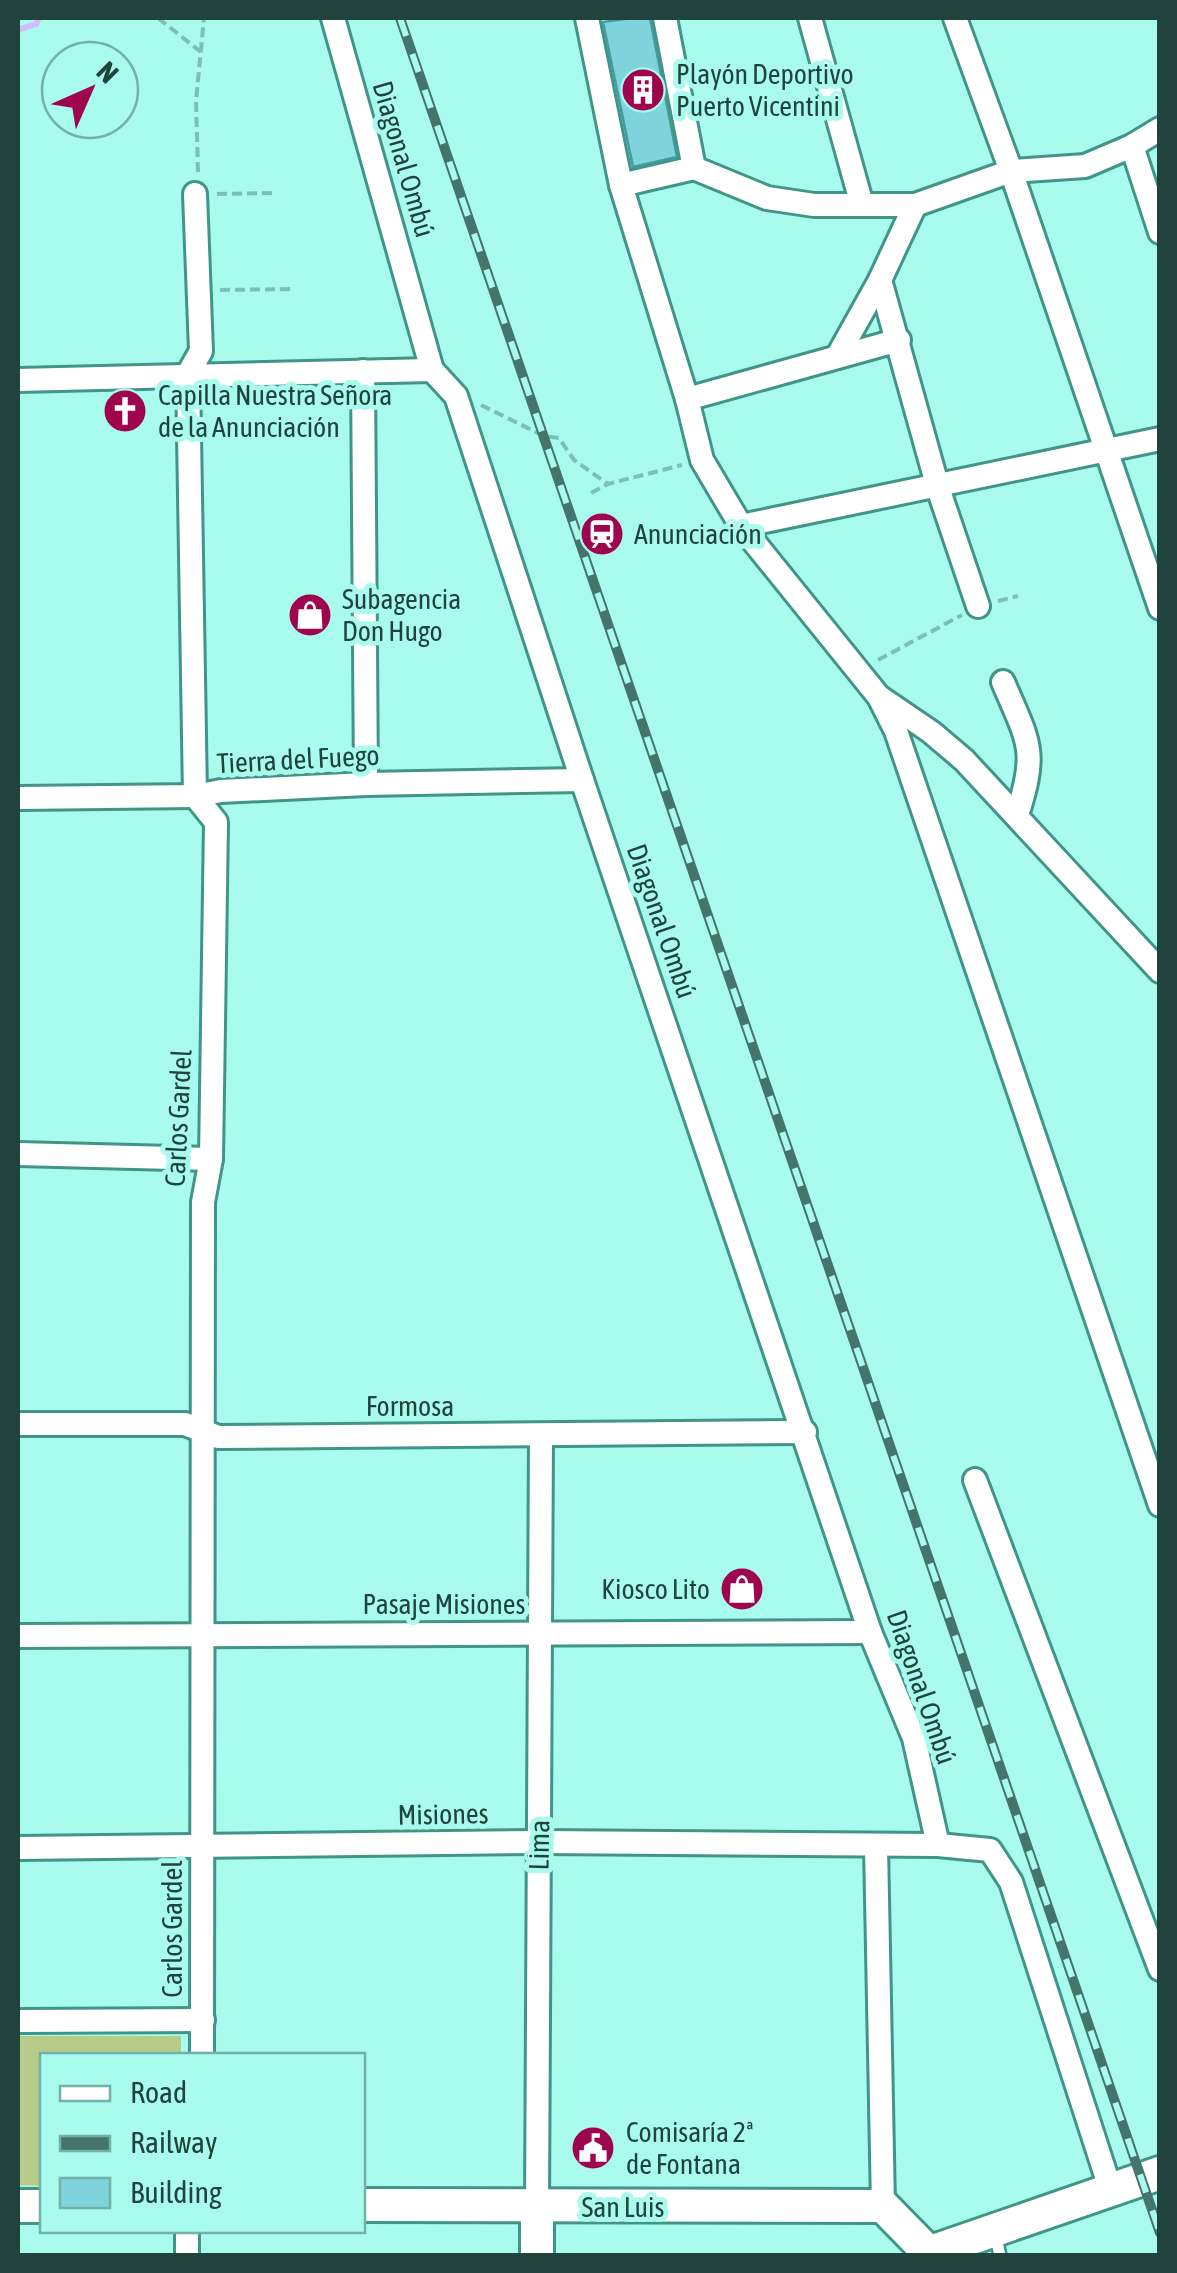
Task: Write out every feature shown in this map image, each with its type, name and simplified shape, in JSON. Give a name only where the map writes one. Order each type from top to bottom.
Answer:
[{"type":"street","name":"Diagonal Ombú","points":[[333,18],[432,370],[456,396],[870,1632],[914,1738],[938,1846]]},
{"type":"street","points":[[587,18],[621,184],[702,460],[741,526],[879,697],[964,760],[1160,971]]},
{"type":"street","points":[[666,18],[694,168]]},
{"type":"street","points":[[810,18],[862,205]]},
{"type":"street","points":[[955,18],[1160,608]]},
{"type":"street","points":[[621,184],[694,168],[766,198],[814,205],[915,206],[1011,171],[1085,166],[1160,129]]},
{"type":"street","points":[[1132,146],[1160,232]]},
{"type":"street","name":"Carlos Gardel","points":[[195,194],[201,352],[188,374],[195,796],[216,822],[212,1159],[203,1202],[202,2053]]},
{"type":"street","points":[[837,357],[915,206]]},
{"type":"street","points":[[880,280],[938,488],[978,606]]},
{"type":"street","points":[[687,399],[899,340]]},
{"type":"street","points":[[18,380],[432,370]]},
{"type":"street","points":[[364,371],[366,784]]},
{"type":"street","points":[[741,526],[1160,439]]},
{"type":"street","points":[[1003,682],[1028,742],[1030,774],[1017,815]]},
{"type":"street","points":[[879,697],[909,763],[1160,1505]]},
{"type":"street","name":"Tierra del Fuego","points":[[18,798],[195,796],[221,791],[366,784],[582,780]]},
{"type":"street","points":[[18,1154],[212,1159]]},
{"type":"street","name":"Formosa","points":[[18,1424],[185,1424],[218,1437],[804,1432]]},
{"type":"street","name":"Lima","points":[[537,2256],[541,1435]]},
{"type":"street","points":[[975,1480],[1160,1969]]},
{"type":"street","name":"Pasaje Misiones","points":[[18,1636],[870,1632]]},
{"type":"street","name":"Misiones","points":[[18,1848],[539,1842],[938,1846],[990,1850],[1011,1882],[1110,2188]]},
{"type":"street","points":[[876,1846],[882,2206],[931,2254],[997,2242],[1110,2188],[1160,2173]]},
{"type":"street","points":[[18,2021],[202,2020]]},
{"type":"street","name":"San Luis","points":[[365,2206],[882,2206]]},
{"type":"path","points":[[158,18],[201,52]]},
{"type":"path","points":[[204,18],[196,100],[200,156],[195,194],[272,193]]},
{"type":"path","points":[[200,291],[295,289]]},
{"type":"path","points":[[456,396],[544,436],[559,438],[574,460],[608,484]]},
{"type":"path","points":[[591,493],[608,484],[702,460]]},
{"type":"path","points":[[857,672],[978,606],[1018,596]]},
{"type":"green space","points":[[18,2036],[181,2036],[181,2053],[40,2053],[40,2186],[18,2185]]},
{"type":"building","name":"Playón Deportivo Puerto Vicentini","points":[[650,18],[677,157],[633,167],[603,22]]},
{"type":"waterway","points":[[18,30],[36,24],[39,18]]},
{"type":"railway","points":[[400,18],[1160,2233]]},
{"type":"place","name":"Playón Deportivo Puerto Vicentini","points":[[643,90]]},
{"type":"place","name":"Capilla Nuestra Señora de la Anunciación","points":[[125,411]]},
{"type":"place","name":"Anunciación","points":[[602,534]]},
{"type":"place","name":"Subagencia Don Hugo","points":[[310,615]]},
{"type":"place","name":"Kiosco Lito","points":[[742,1589]]},
{"type":"place","name":"Comisaría 2ª de Fontana","points":[[593,2148]]}]
